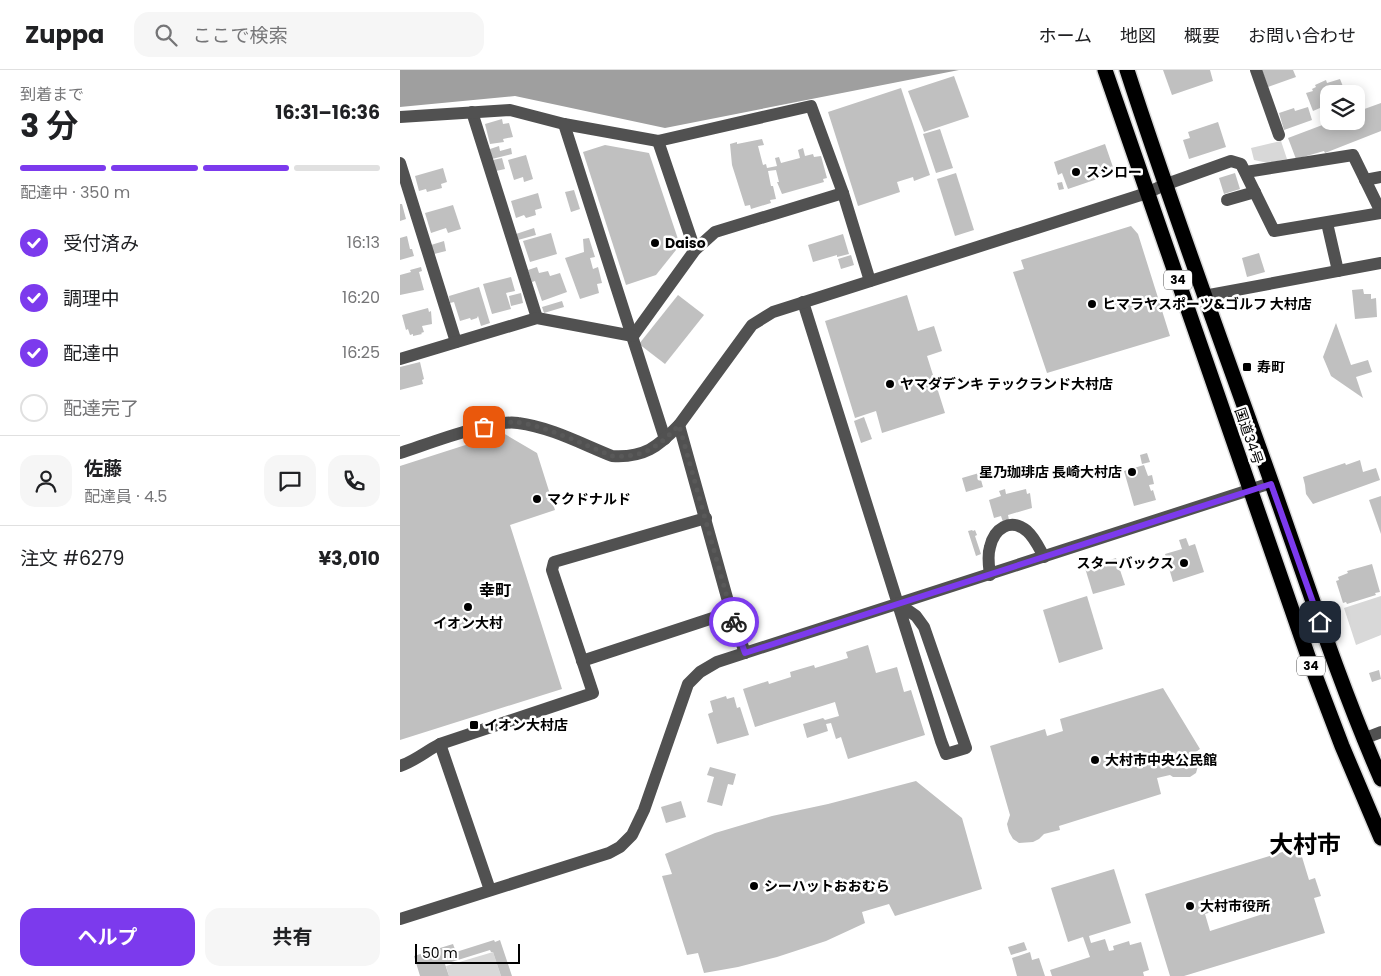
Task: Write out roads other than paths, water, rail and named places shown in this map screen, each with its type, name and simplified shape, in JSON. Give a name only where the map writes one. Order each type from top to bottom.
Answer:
[{"type":"highway","name":"国道34号","points":[[1105,70],[1310,662],[1342,746],[1381,838]]},
{"type":"highway","name":"国道34号","points":[[1127,70],[1164,185],[1271,484],[1363,739],[1381,779]]},
{"type":"street","points":[[1256,70],[1279,135]]},
{"type":"street","points":[[400,118],[510,110],[564,124],[658,141],[811,106],[843,193],[870,281]]},
{"type":"street","points":[[472,112],[537,318]]},
{"type":"street","points":[[564,124],[665,439]]},
{"type":"street","points":[[658,141],[695,250]]},
{"type":"street","points":[[400,453],[497,423],[516,422],[537,427],[612,456],[623,457],[652,450],[679,425],[752,325],[773,312],[1147,193],[1231,161],[1241,164],[1246,172],[1274,231],[1381,212],[1353,155],[1246,172]]},
{"type":"street","points":[[400,163],[456,342]]},
{"type":"street","points":[[1365,180],[1381,177]]},
{"type":"street","points":[[1227,200],[1255,192]]},
{"type":"street","points":[[633,336],[695,250],[715,232],[843,193]]},
{"type":"street","points":[[1328,222],[1338,271]]},
{"type":"street","points":[[1204,296],[1381,263]]},
{"type":"street","points":[[803,302],[941,741],[946,754],[966,748],[924,627],[916,616],[899,604]]},
{"type":"street","points":[[400,359],[537,318],[633,336]]},
{"type":"street","points":[[679,425],[731,612],[745,653]]},
{"type":"street","points":[[400,920],[620,847],[632,835],[644,810],[688,684],[700,672],[717,662],[1271,484]]},
{"type":"street","points":[[400,766],[413,761],[440,744],[593,693],[552,570],[554,562],[706,518]]},
{"type":"street","points":[[990,575],[990,547],[994,536],[1007,524],[1026,530],[1044,557]]},
{"type":"street","points":[[582,660],[731,612]]},
{"type":"street","points":[[1363,739],[1381,732]]},
{"type":"street","points":[[440,744],[490,890]]},
{"type":"place","name":"スシロー","points":[[1076,172]]},
{"type":"place","name":"Daiso","points":[[655,243]]},
{"type":"place","name":"ヒマラヤスポーツ&ゴルフ 大村店","points":[[1092,304]]},
{"type":"place","name":"寿町","points":[[1247,367]]},
{"type":"place","name":"ヤマダデンキ テックランド大村店","points":[[890,384]]},
{"type":"place","name":"星乃珈琲店 長崎大村店","points":[[1132,472]]},
{"type":"place","name":"マクドナルド","points":[[537,499]]},
{"type":"place","name":"スターバックス","points":[[1184,563]]},
{"type":"place","name":"イオン大村","points":[[468,607]]},
{"type":"place","name":"イオン大村店","points":[[474,725]]},
{"type":"place","name":"大村市中央公民館","points":[[1095,760]]},
{"type":"place","name":"シーハットおおむら","points":[[754,886]]},
{"type":"place","name":"大村市役所","points":[[1190,906]]},
{"type":"district","name":"幸町","points":[[495,590]]},
{"type":"district","name":"大村市","points":[[1305,845]]}]
